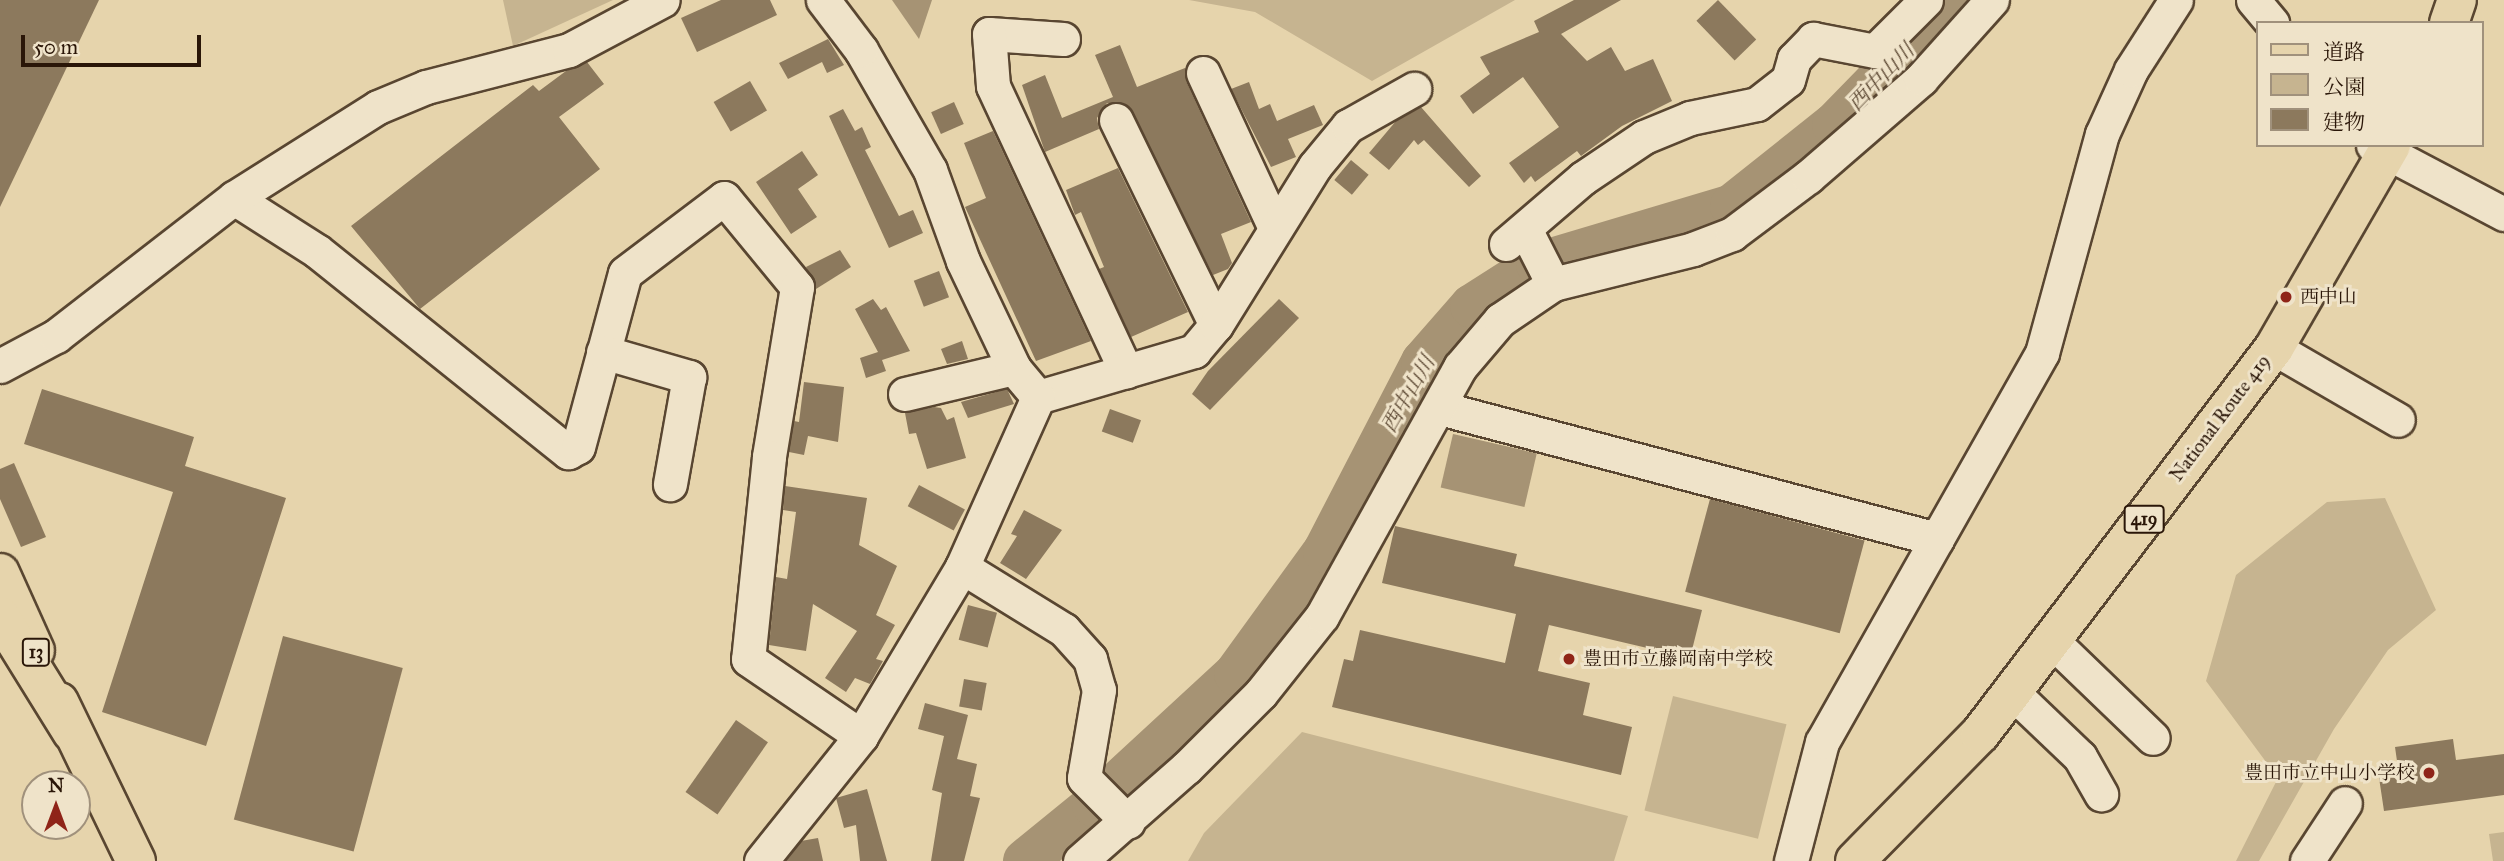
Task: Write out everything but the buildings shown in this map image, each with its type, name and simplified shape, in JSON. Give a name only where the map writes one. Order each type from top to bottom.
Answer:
[{"type":"main road","points":[[2450,21],[2457,0]]},
{"type":"main road","name":"National Route 419","points":[[1855,861],[1980,734],[2274,348],[2383,149]]},
{"type":"main road","name":"13","points":[[0,573],[72,732],[136,861]]},
{"type":"main road","points":[[0,616],[72,732]]},
{"type":"street","points":[[0,366],[56,336],[234,198],[378,107],[426,87],[569,50],[663,0]]},
{"type":"street","points":[[823,0],[862,50],[930,170],[963,261],[1014,368],[1038,397]]},
{"type":"street","points":[[1551,279],[1521,238],[1583,178],[1644,137],[1690,118],[1757,104],[1775,93],[1788,80],[1794,60],[1813,40],[1875,51],[1926,0]]},
{"type":"street","points":[[1080,861],[1261,693],[1322,616],[1440,408],[1460,367],[1500,320],[1551,279],[1693,249],[1732,234],[1808,177],[1921,79],[1992,0]]},
{"type":"street","points":[[1791,861],[1822,742],[2042,353],[2102,134],[2131,70],[2176,0]]},
{"type":"street","points":[[2253,0],[2270,21]]},
{"type":"street","points":[[1063,40],[989,34],[993,86],[1126,371]]},
{"type":"street","points":[[1203,73],[1274,226]]},
{"type":"street","points":[[761,861],[861,736],[962,568],[1038,397],[1194,352],[1216,325],[1274,226],[1348,126],[1414,89]]},
{"type":"street","points":[[1116,120],[1216,325]]},
{"type":"street","points":[[2383,149],[2504,214]]},
{"type":"street","points":[[234,198],[317,251],[568,452],[578,447],[625,273],[724,198],[797,287],[769,457],[748,660],[861,736]]},
{"type":"street","points":[[2274,348],[2398,420]]},
{"type":"street","points":[[603,352],[689,377],[670,484]]},
{"type":"street","points":[[905,394],[1014,368]]},
{"type":"street","points":[[1440,408],[1937,539]]},
{"type":"street","points":[[962,568],[1064,630],[1090,659],[1099,690],[1084,778],[1124,818]]},
{"type":"street","points":[[2051,640],[2153,738]]},
{"type":"street","points":[[2012,692],[2080,757],[2101,794]]},
{"type":"street","points":[[2307,861],[2345,803]]},
{"type":"green space","points":[[503,0],[613,0],[513,46]]},
{"type":"green space","points":[[1189,0],[1515,0],[1372,81],[1255,12]]},
{"type":"green space","points":[[2385,498],[2436,610],[2388,650],[2334,729],[2259,861],[2236,861],[2278,778],[2206,681],[2236,575],[2327,502]]},
{"type":"green space","points":[[1673,696],[1787,724],[1758,839],[1644,810]]},
{"type":"green space","points":[[1302,732],[1628,816],[1614,861],[1188,861],[1204,833]]},
{"type":"green space","points":[[2504,832],[2504,861],[2493,861],[2489,834]]},
{"type":"shaded area","points":[[892,0],[932,0],[919,39]]},
{"type":"shaded area","points":[[1453,434],[1537,453],[1524,507],[1441,488]]},
{"type":"waterway","name":"西中山川","points":[[1025,861],[1094,805],[1236,674],[1325,551],[1423,362],[1472,306],[1538,264],[1732,206],[1834,125],[1956,0]]},
{"type":"place","name":"西中山","points":[[2286,297]]},
{"type":"place","name":"豊田市立藤岡南中学校","points":[[1569,659]]},
{"type":"place","name":"豊田市立中山小学校","points":[[2429,773]]}]
